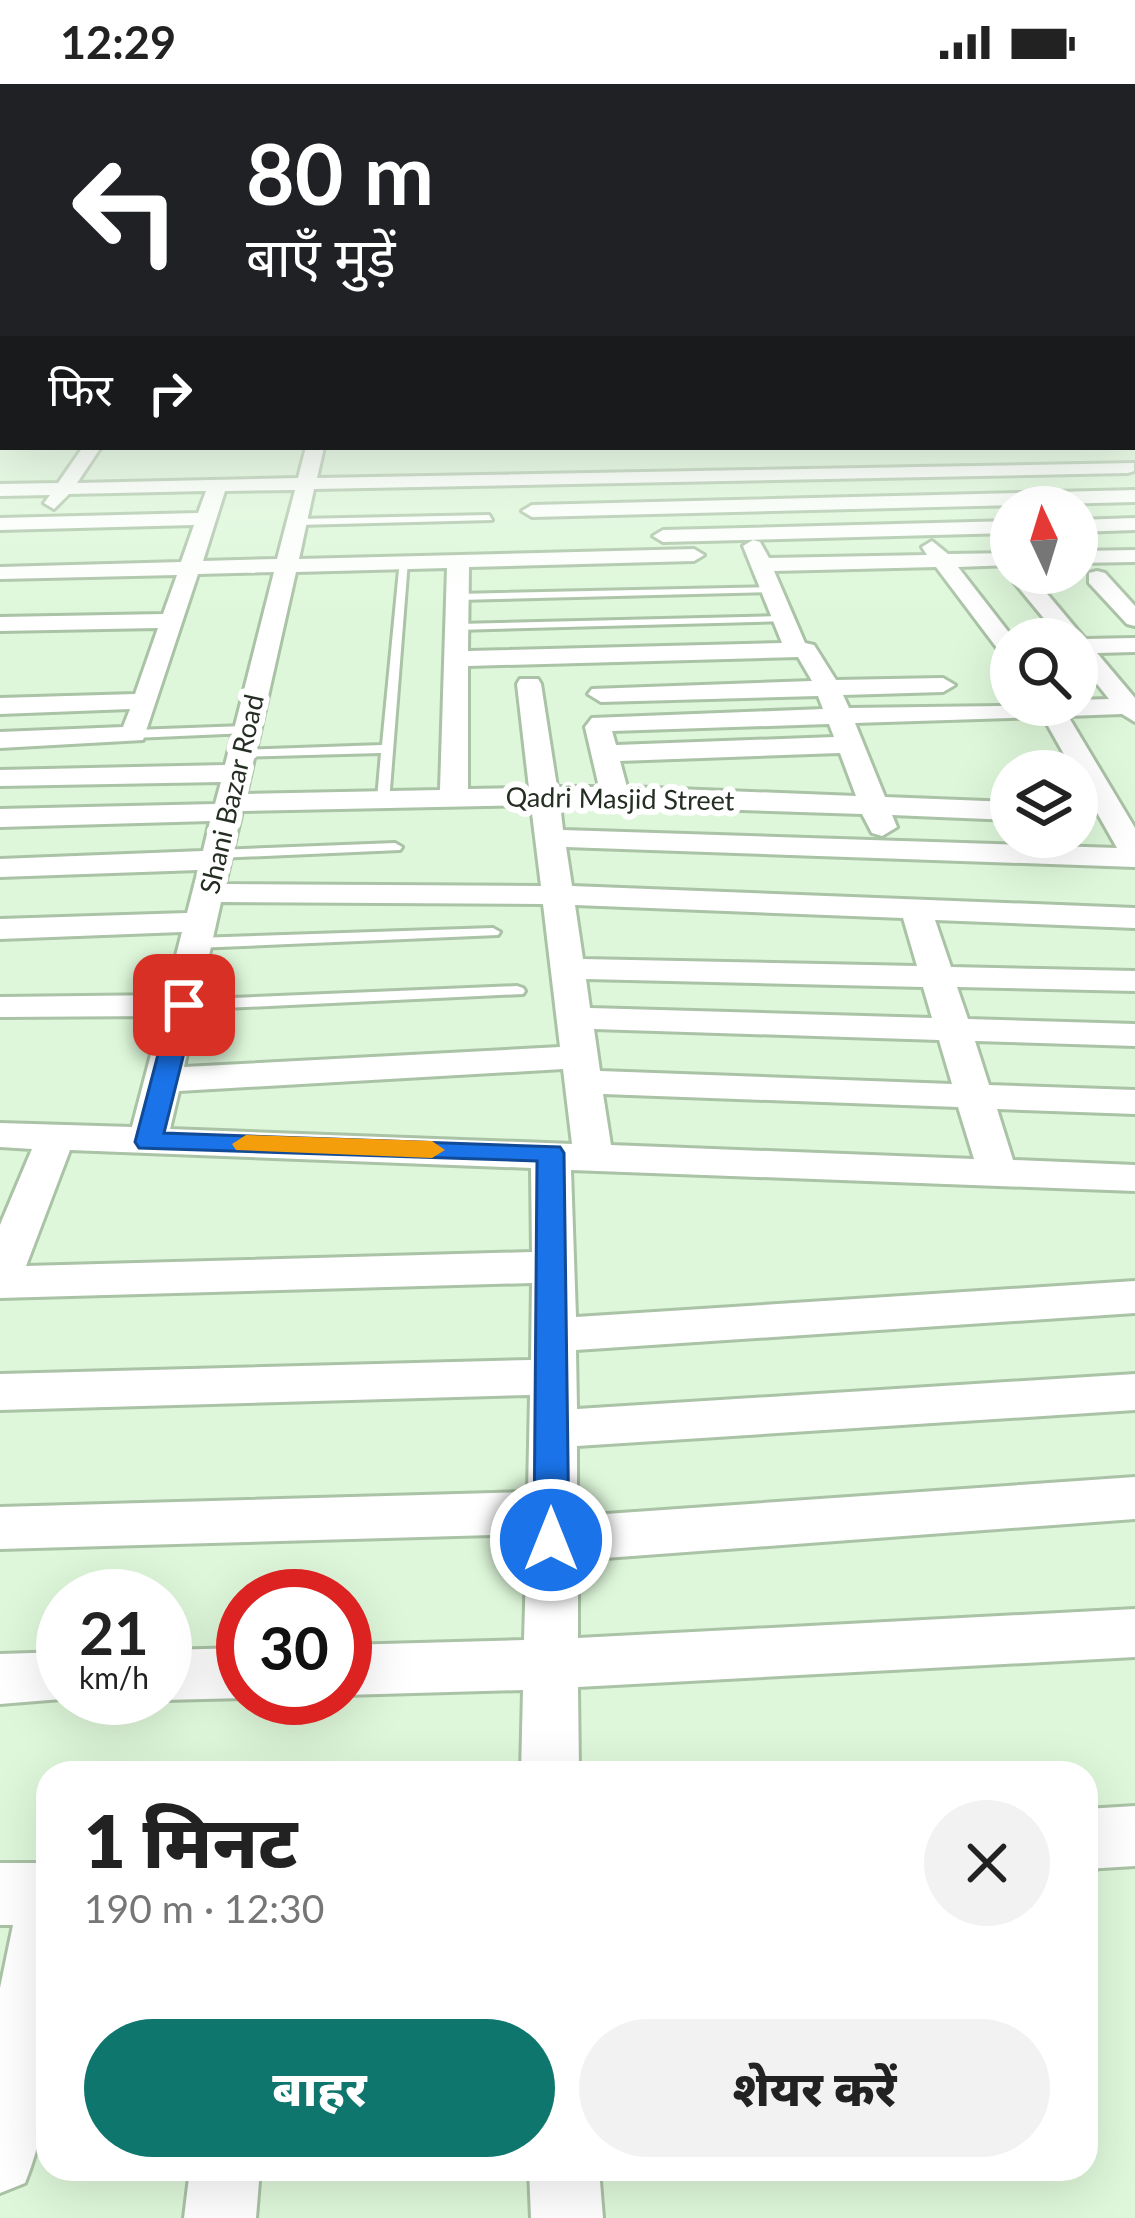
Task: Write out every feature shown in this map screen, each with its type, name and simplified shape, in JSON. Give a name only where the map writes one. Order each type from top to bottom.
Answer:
[{"type":"street","points":[[2,576],[90,450]]},
{"type":"street","name":"Shani Bazar Road","points":[[148,1142],[314,450]]},
{"type":"street","points":[[869,450],[941,560],[990,624]]},
{"type":"street","points":[[1108,450],[1131,470]]},
{"type":"street","points":[[27,543],[210,511],[305,484],[489,472],[526,479],[1131,470]]},
{"type":"street","points":[[722,476],[796,649]]},
{"type":"street","points":[[526,479],[535,539]]},
{"type":"street","points":[[0,490],[52,505],[210,511]]},
{"type":"street","points":[[532,511],[1135,496]]},
{"type":"street","points":[[0,524],[52,505],[210,511]]},
{"type":"street","points":[[0,740],[134,734],[210,511]]},
{"type":"street","points":[[1098,525],[1135,524]]},
{"type":"street","points":[[2,576],[190,566],[293,543],[990,528]]},
{"type":"street","points":[[293,543],[403,561],[694,555]]},
{"type":"street","points":[[1098,557],[1135,556]]},
{"type":"street","points":[[760,565],[990,559]]},
{"type":"street","points":[[454,797],[458,560]]},
{"type":"street","points":[[1098,579],[1135,619]]},
{"type":"street","points":[[1034,594],[1054,618]]},
{"type":"street","points":[[0,624],[171,621]]},
{"type":"street","points":[[1098,644],[1135,644]]},
{"type":"street","points":[[46,649],[161,646]]},
{"type":"street","points":[[456,659],[796,649],[812,654],[890,849]]},
{"type":"street","points":[[1098,669],[1133,709]]},
{"type":"street","points":[[529,684],[581,1070],[552,1267],[550,1761]]},
{"type":"street","points":[[601,694],[965,685]]},
{"type":"street","points":[[0,706],[144,701]]},
{"type":"street","points":[[1098,708],[1133,709]]},
{"type":"street","points":[[614,796],[601,724],[990,709]]},
{"type":"street","points":[[550,838],[1135,855],[1061,726]]},
{"type":"street","points":[[604,752],[850,745]]},
{"type":"street","points":[[0,778],[240,752]]},
{"type":"street","name":"Qadri Masjid Street","points":[[0,818],[544,795],[990,810]]},
{"type":"street","points":[[1098,815],[1114,816]]},
{"type":"street","points":[[0,868],[217,857]]},
{"type":"street","points":[[0,929],[557,896],[1135,918]]},
{"type":"street","points":[[916,909],[997,1171]]},
{"type":"street","points":[[567,969],[1135,980]]},
{"type":"street","points":[[0,1007],[184,1005]]},
{"type":"street","points":[[574,1018],[1135,1035]]},
{"type":"street","points":[[164,1080],[581,1070],[1135,1102]]},
{"type":"street","points":[[0,1135],[1135,1178]]},
{"type":"street","points":[[56,1138],[0,1279],[552,1267]]},
{"type":"street","points":[[0,1392],[553,1356],[1135,1297]]},
{"type":"street","points":[[551,1429],[1135,1393]]},
{"type":"street","points":[[0,1528],[551,1526],[1135,1498]]},
{"type":"street","points":[[372,1669],[1135,1634]]},
{"type":"street","points":[[0,1679],[36,1678]]},
{"type":"street","points":[[1098,1838],[1135,1836]]},
{"type":"street","points":[[0,1894],[36,1894]]},
{"type":"street","points":[[0,2158],[36,1968]]},
{"type":"street","points":[[220,2218],[224,2181]]},
{"type":"street","points":[[565,2181],[567,2218]]},
{"type":"lane","points":[[293,543],[488,518]]},
{"type":"lane","points":[[384,799],[403,561]]},
{"type":"lane","points":[[457,597],[771,590]]},
{"type":"lane","points":[[457,627],[783,619]]},
{"type":"lane","points":[[134,734],[240,752],[388,749]]},
{"type":"lane","points":[[217,857],[395,847]]},
{"type":"lane","points":[[202,920],[493,932]]},
{"type":"lane","points":[[184,1005],[517,992]]},
{"type":"slow traffic","points":[[246,1144],[432,1150]]},
{"type":"route","points":[[184,1005],[148,1142],[550,1153],[551,1540]]}]
